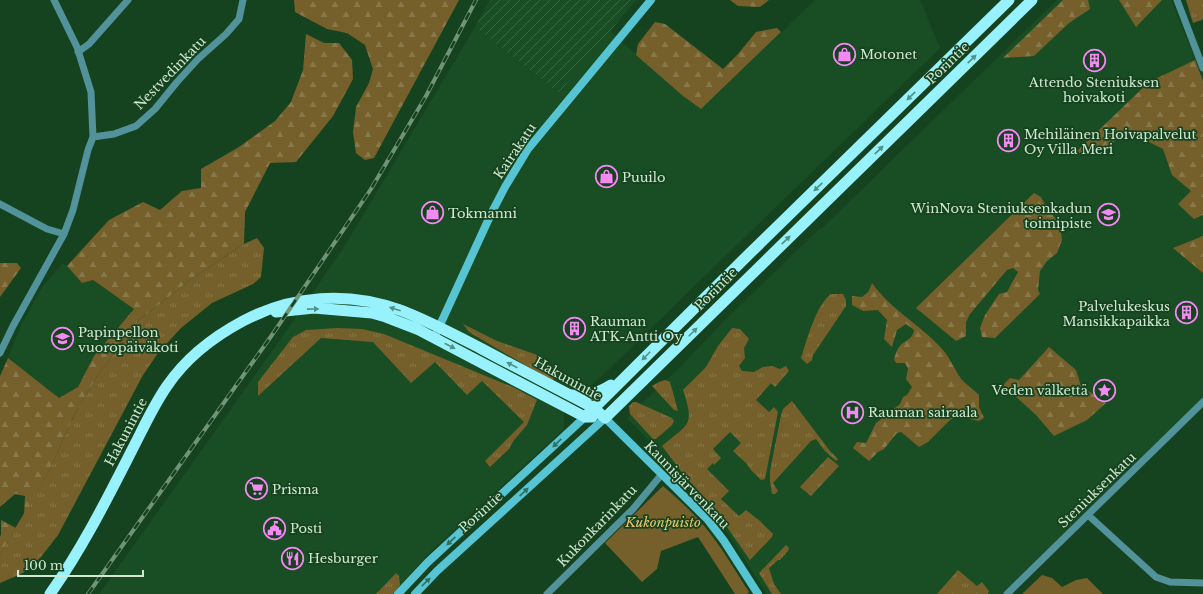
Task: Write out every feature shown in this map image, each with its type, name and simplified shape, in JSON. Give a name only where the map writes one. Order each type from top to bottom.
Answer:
[{"type":"highway","name":"Porintie","points":[[585,417],[611,388],[634,368],[1009,0]]},
{"type":"highway","name":"Porintie","points":[[605,418],[1032,0]]},
{"type":"highway","name":"Hakunintie","points":[[50,594],[79,549],[148,419],[166,387],[177,373],[196,353],[228,329],[282,304],[304,300],[337,298],[382,304],[405,312],[439,327],[570,395],[594,408],[605,418]]},
{"type":"highway","name":"Hakunintie","points":[[260,313],[314,308],[372,313],[402,323],[434,338],[542,393],[585,417],[605,418]]},
{"type":"highway","points":[[570,395],[581,396],[594,394],[611,388]]},
{"type":"main road","name":"Kairakatu","points":[[434,338],[491,214],[528,149],[651,0]]},
{"type":"main road","name":"Porintie","points":[[398,594],[428,562],[585,417]]},
{"type":"main road","name":"Kaunisjärvenkatu","points":[[605,418],[708,520],[724,541],[758,594]]},
{"type":"main road","name":"Porintie","points":[[415,594],[437,571],[605,418]]},
{"type":"street","points":[[0,353],[13,326],[64,234],[73,210],[88,150],[93,137],[91,92],[78,52],[54,0]]},
{"type":"street","points":[[78,52],[89,44],[128,0]]},
{"type":"street","name":"Nestvedinkatu","points":[[93,137],[114,134],[136,126],[155,109],[198,59],[226,34],[239,19],[243,0]]},
{"type":"street","points":[[1177,0],[1203,68]]},
{"type":"street","points":[[0,204],[47,230],[64,234]]},
{"type":"street","name":"Steniuksenkatu","points":[[1007,594],[1203,402]]},
{"type":"street","name":"Kukonkarinkatu","points":[[547,594],[633,509],[662,474]]},
{"type":"street","points":[[1088,515],[1156,577],[1170,582],[1203,583]]},
{"type":"shaded area","points":[[490,0],[636,0],[559,93],[475,27]]},
{"type":"shaded area","points":[[815,0],[920,0],[940,48],[604,374],[564,410],[564,429],[428,554],[393,594],[99,594],[287,330],[344,247],[475,27],[559,93],[610,31],[683,96],[701,109]]},
{"type":"shaded area","points":[[1057,0],[1171,0],[1203,79],[1203,401],[1002,594],[767,594],[709,504],[627,418],[681,366],[721,324]]},
{"type":"shaded area","name":"Papinpellon vuoropäiväkoti","points":[[63,263],[82,283],[92,280],[134,309],[94,356],[78,387],[59,398],[8,358],[22,323],[43,286]]},
{"type":"green space","points":[[294,0],[459,0],[374,158],[365,160],[356,153],[353,132],[356,107],[369,83],[373,69],[365,45],[347,33],[327,29],[295,12]]},
{"type":"green space","points":[[730,0],[769,0],[760,7],[738,6]]},
{"type":"green space","points":[[1063,0],[1088,0],[1090,9],[1069,23],[1034,56],[1003,58]]},
{"type":"green space","points":[[1119,0],[1162,0],[1136,27]]},
{"type":"green space","points":[[1186,0],[1203,0],[1202,20],[1193,23]]},
{"type":"green space","points":[[655,22],[665,24],[723,69],[738,54],[756,32],[777,28],[781,32],[701,109],[683,96],[636,55],[638,44]]},
{"type":"green space","points":[[306,34],[324,43],[339,43],[352,60],[353,79],[333,116],[296,162],[270,163],[245,212],[244,244],[194,277],[139,320],[100,372],[76,411],[49,471],[24,515],[25,496],[15,494],[0,507],[0,376],[8,358],[59,398],[78,387],[94,356],[134,309],[93,280],[82,283],[67,266],[109,220],[143,202],[160,210],[182,191],[201,188],[201,169],[239,147],[275,121],[291,102],[303,70]]},
{"type":"green space","points":[[1195,60],[1203,81],[1203,215],[1194,219],[1178,204],[1191,191],[1172,175],[1163,149],[1127,131],[1101,153],[1075,153],[1149,82]]},
{"type":"green space","points":[[1034,193],[1041,197],[1047,208],[1060,224],[1062,240],[1057,253],[1047,261],[1040,271],[1038,290],[1040,294],[995,338],[982,337],[980,328],[985,315],[999,294],[1007,292],[1018,272],[1013,268],[1007,270],[970,314],[966,322],[966,336],[956,341],[916,308]]},
{"type":"green space","points":[[1203,236],[1203,273],[1173,248]]},
{"type":"green space","points":[[257,238],[264,248],[261,277],[253,284],[212,303],[181,328],[158,353],[143,375],[58,535],[41,557],[23,573],[0,583],[0,554],[49,471],[76,411],[100,372],[139,320],[194,277],[244,244]]},
{"type":"green space","points":[[0,263],[17,263],[21,268],[0,297]]},
{"type":"green space","points":[[872,283],[888,301],[943,350],[963,381],[979,395],[979,407],[984,418],[979,421],[956,417],[950,420],[928,442],[919,447],[901,432],[897,433],[884,449],[878,452],[869,461],[853,448],[857,442],[866,443],[876,423],[900,404],[903,397],[907,395],[912,387],[906,379],[908,369],[905,363],[896,363],[894,359],[899,347],[912,336],[914,330],[906,324],[897,330],[892,347],[884,339],[887,320],[878,310],[863,311],[852,305],[852,296],[862,297],[869,291]]},
{"type":"green space","points":[[831,294],[843,294],[846,300],[846,306],[813,355],[812,360],[807,364],[801,358],[809,333],[816,314]]},
{"type":"green space","points":[[463,324],[497,341],[543,357],[544,361],[552,366],[558,373],[552,381],[469,332]]},
{"type":"green space","points":[[337,328],[362,329],[384,334],[515,388],[537,400],[527,425],[514,440],[509,449],[490,467],[485,461],[524,422],[482,381],[467,395],[435,362],[411,383],[373,342],[321,338],[258,396],[258,382],[293,337],[306,330]]},
{"type":"green space","points":[[732,328],[740,329],[749,339],[744,348],[745,358],[739,366],[742,371],[754,372],[763,367],[772,366],[780,369],[786,366],[789,371],[775,387],[771,383],[756,400],[769,412],[774,407],[778,412],[765,479],[761,480],[733,451],[741,443],[730,432],[713,449],[721,458],[707,469],[729,491],[721,499],[739,516],[746,510],[773,534],[772,537],[750,560],[713,507],[684,475],[662,446],[684,428],[687,423],[689,411],[683,390],[706,367],[718,346]]},
{"type":"green space","points":[[1049,347],[1076,370],[1081,386],[1106,403],[1087,420],[1054,436],[1036,415],[1003,385],[1010,378],[1019,380]]},
{"type":"green space","points":[[665,380],[670,382],[678,411],[674,410],[652,386]]},
{"type":"green space","points":[[792,401],[830,451],[838,459],[836,461],[825,451],[816,439],[811,441],[773,483],[778,491],[775,494],[772,494],[770,471],[781,415],[783,409]]},
{"type":"green space","points":[[633,402],[672,418],[674,421],[672,425],[656,439],[653,439],[630,414],[629,406]]},
{"type":"green space","points":[[828,457],[839,466],[811,496],[800,487]]},
{"type":"green space","name":"Kukonpuisto","points":[[663,486],[693,514],[709,532],[749,592],[747,594],[735,594],[698,537],[661,551],[657,569],[642,582],[605,543]]},
{"type":"green space","points":[[1,520],[16,528],[0,554],[0,536]]},
{"type":"green space","points":[[786,545],[789,548],[788,551],[780,560],[769,568],[774,584],[781,594],[772,594],[759,573]]},
{"type":"green space","points":[[958,570],[977,586],[982,582],[989,591],[988,594],[937,594]]},
{"type":"green space","points":[[396,573],[399,576],[400,585],[393,594],[376,594]]},
{"type":"green space","points":[[1042,575],[1052,578],[1062,587],[1076,580],[1087,578],[1103,594],[1022,594]]},
{"type":"railway","points":[[88,594],[272,335],[371,189],[426,96],[476,0]]},
{"type":"place","name":"Motonet","points":[[844,54]]},
{"type":"place","name":"Attendo Steniuksen hoivakoti","points":[[1094,60]]},
{"type":"place","name":"Mehiläinen Hoivapalvelut Oy Villa Meri","points":[[1008,141]]},
{"type":"place","name":"Puuilo","points":[[606,177]]},
{"type":"place","name":"Tokmanni","points":[[433,213]]},
{"type":"place","name":"WinNova Steniuksenkadun toimipiste","points":[[1108,215]]},
{"type":"place","name":"Palvelukeskus Mansikkapaikka","points":[[1186,313]]},
{"type":"place","name":"Rauman ATK-Antti Oy","points":[[574,328]]},
{"type":"place","name":"Papinpellon vuoropäiväkoti","points":[[62,339]]},
{"type":"place","name":"Veden välkettä","points":[[1104,390]]},
{"type":"place","name":"Rauman sairaala","points":[[853,412]]},
{"type":"place","name":"Prisma","points":[[256,489]]},
{"type":"place","name":"Posti","points":[[275,528]]},
{"type":"place","name":"Hesburger","points":[[293,558]]}]
